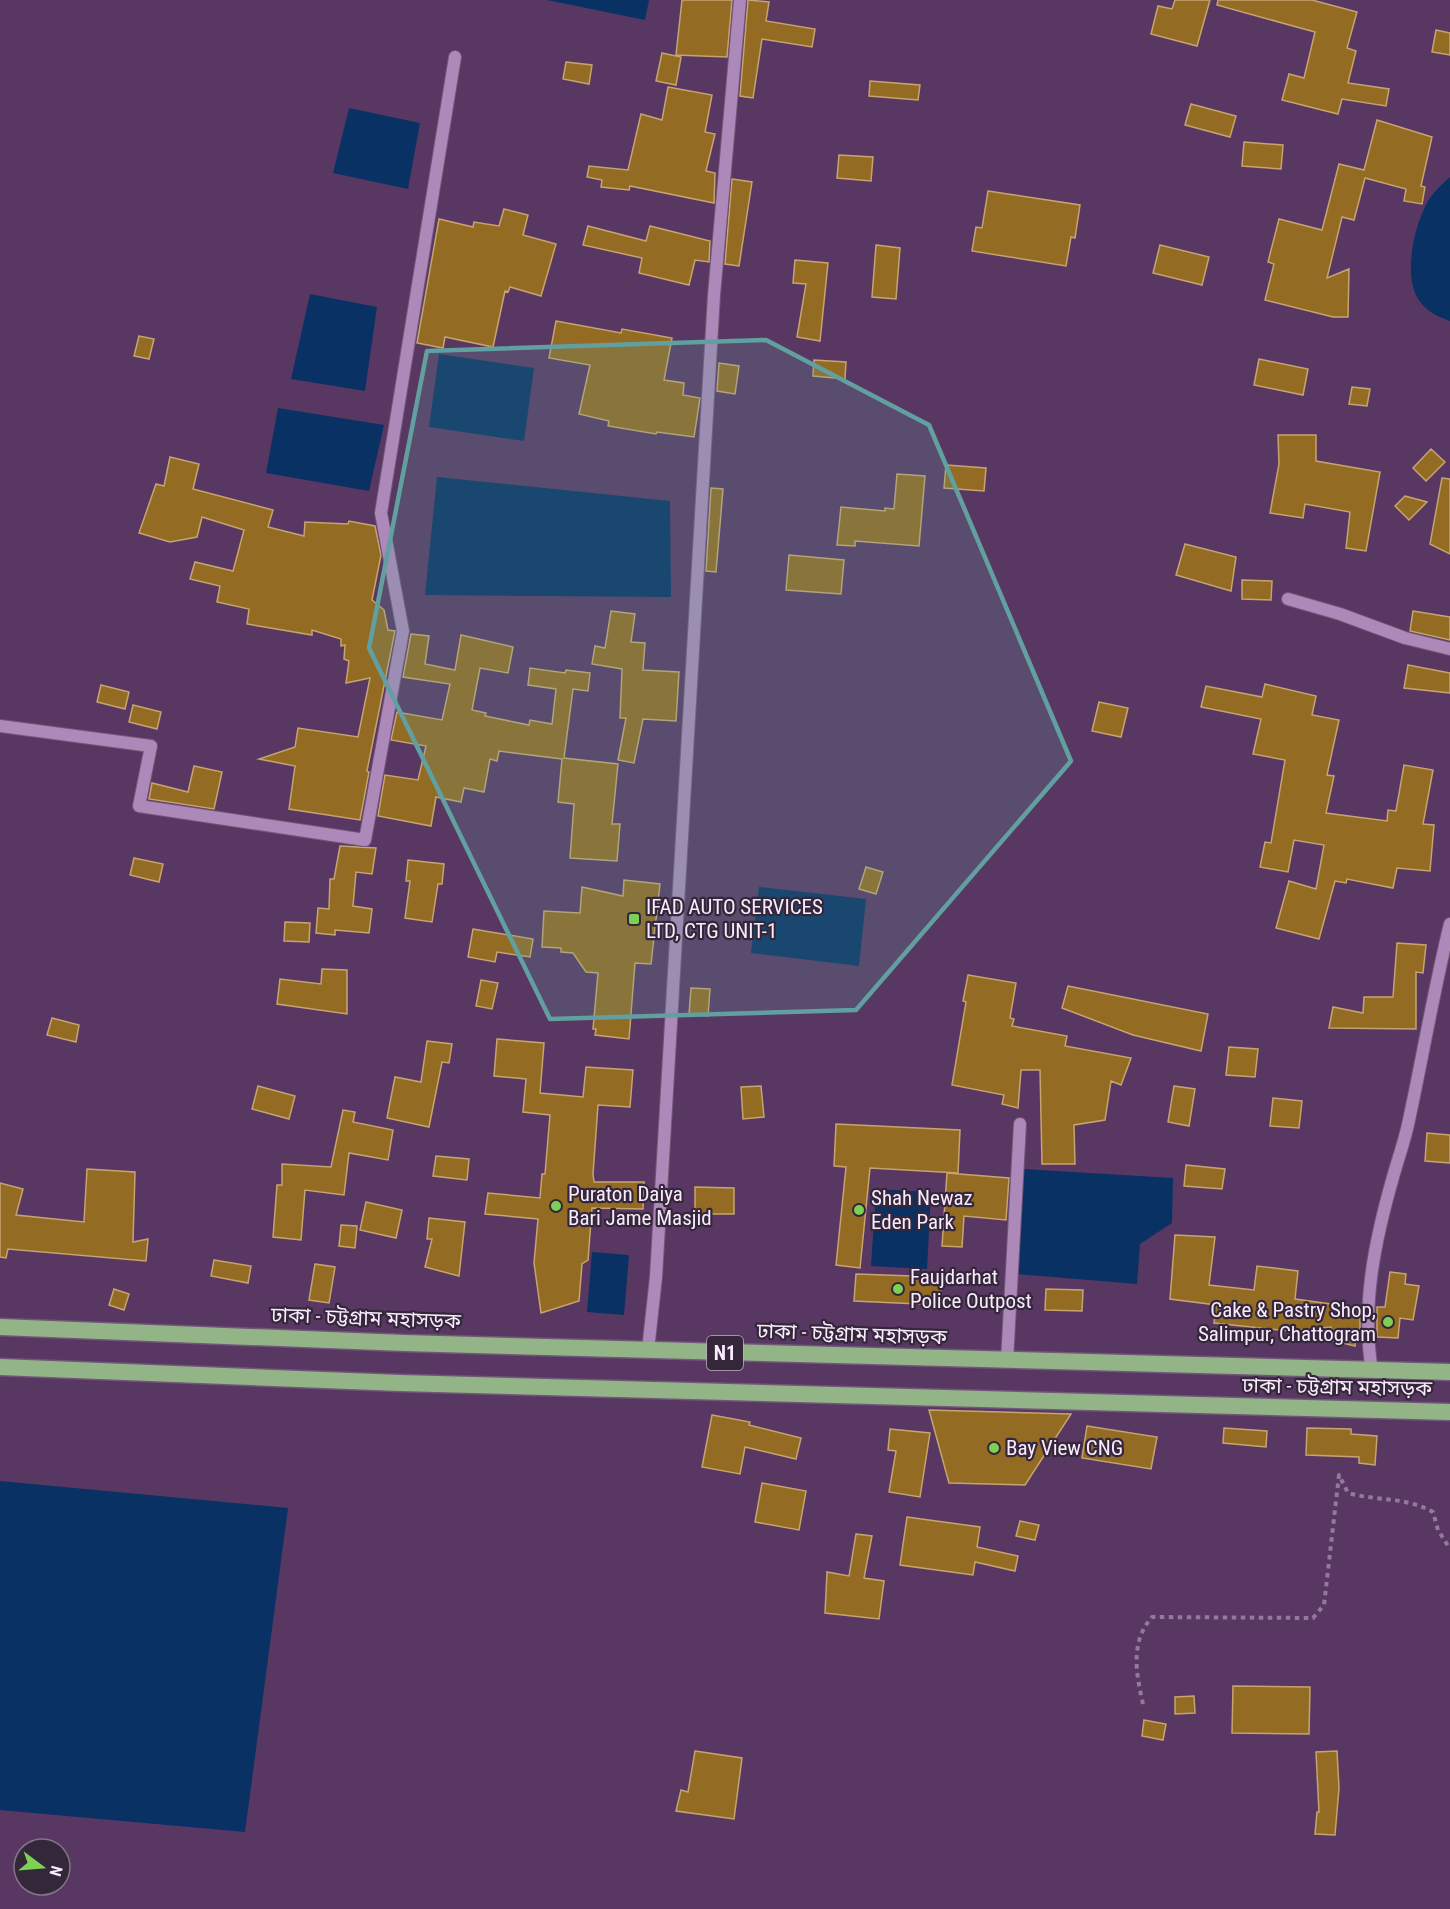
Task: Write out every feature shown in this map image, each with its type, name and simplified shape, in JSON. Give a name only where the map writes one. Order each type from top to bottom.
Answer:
[{"type":"highway","name":"ঢাকা - চট্টগ্রাম মহাসড়ক","points":[[0,1327],[648,1350],[1450,1372]]},
{"type":"highway","name":"ঢাকা - চট্টগ্রাম মহাসড়ক","points":[[0,1367],[412,1383],[1450,1412]]},
{"type":"street","points":[[648,1350],[656,1277],[714,295],[740,0]]},
{"type":"street","points":[[0,726],[151,746],[139,806],[365,840],[403,631],[381,513],[455,57]]},
{"type":"street","points":[[1287,598],[1406,638],[1450,649]]},
{"type":"street","points":[[1372,1371],[1367,1343],[1367,1313],[1375,1256],[1409,1122],[1422,1049],[1450,924]]},
{"type":"street","points":[[1007,1361],[1020,1124]]},
{"type":"path","points":[[1143,1704],[1136,1656],[1142,1629],[1152,1617],[1313,1618],[1324,1605],[1339,1475],[1348,1493],[1369,1499],[1419,1504],[1433,1512],[1438,1530],[1450,1549]]},
{"type":"highlighted area","points":[[766,340],[929,425],[1071,761],[856,1010],[550,1019],[369,648],[427,351]]},
{"type":"water","points":[[547,0],[649,0],[645,20]]},
{"type":"water","points":[[349,108],[420,123],[408,189],[333,173]]},
{"type":"water","points":[[1450,177],[1450,321],[1431,312],[1420,302],[1413,287],[1411,263],[1414,238],[1426,205]]},
{"type":"water","points":[[310,294],[377,307],[365,391],[291,379]]},
{"type":"water","points":[[439,354],[534,368],[524,441],[429,427]]},
{"type":"water","points":[[278,408],[384,425],[369,491],[266,473]]},
{"type":"water","points":[[437,477],[670,501],[671,597],[425,595]]},
{"type":"water","points":[[759,887],[866,899],[859,966],[751,953]]},
{"type":"water","points":[[1023,1169],[1173,1178],[1172,1223],[1140,1244],[1137,1284],[1016,1274]]},
{"type":"water","points":[[876,1189],[931,1192],[927,1269],[871,1266]]},
{"type":"water","points":[[592,1252],[629,1255],[624,1315],[587,1312]]},
{"type":"water","points":[[0,1481],[288,1508],[245,1832],[0,1810]]},
{"type":"building","points":[[682,0],[732,0],[727,57],[676,55]]},
{"type":"building","points":[[748,0],[769,2],[766,21],[815,29],[812,47],[762,39],[753,98],[740,96]]},
{"type":"building","points":[[1175,0],[1210,0],[1197,46],[1151,34],[1158,6],[1172,9]]},
{"type":"building","points":[[1218,0],[1312,0],[1357,12],[1347,48],[1356,51],[1348,83],[1389,89],[1386,106],[1342,99],[1338,114],[1282,100],[1289,74],[1304,78],[1315,32],[1217,5]]},
{"type":"building","points":[[1436,30],[1450,33],[1450,55],[1432,52]]},
{"type":"building","points":[[662,53],[681,57],[676,85],[656,81]]},
{"type":"building","points":[[566,62],[592,65],[589,84],[563,79]]},
{"type":"building","points":[[870,81],[920,85],[918,100],[869,96]]},
{"type":"building","points":[[668,87],[712,95],[705,132],[715,134],[706,171],[715,173],[714,203],[630,186],[629,190],[601,187],[602,180],[587,177],[589,166],[628,170],[641,114],[662,120]]},
{"type":"building","points":[[1191,104],[1236,116],[1230,137],[1185,125]]},
{"type":"building","points":[[1377,120],[1432,137],[1421,186],[1425,187],[1422,204],[1404,201],[1406,189],[1365,178],[1354,220],[1342,217],[1327,278],[1349,269],[1348,317],[1333,317],[1265,300],[1274,264],[1268,262],[1279,219],[1322,230],[1339,164],[1364,170]]},
{"type":"building","points":[[1244,142],[1283,145],[1281,169],[1242,166]]},
{"type":"building","points":[[839,155],[873,157],[871,181],[837,178]]},
{"type":"building","points":[[732,179],[752,182],[739,266],[725,264]]},
{"type":"building","points":[[988,191],[1080,205],[1075,238],[1071,237],[1066,266],[972,251],[976,227],[982,228]]},
{"type":"building","points":[[504,209],[528,215],[523,235],[556,244],[541,296],[510,287],[508,292],[505,291],[493,347],[445,337],[443,348],[417,343],[439,219],[473,227],[474,222],[499,226]]},
{"type":"building","points":[[588,226],[646,241],[650,226],[710,241],[709,262],[695,260],[689,285],[639,273],[642,258],[583,245]]},
{"type":"building","points":[[876,245],[900,248],[896,299],[872,297]]},
{"type":"building","points":[[1160,245],[1209,257],[1202,285],[1153,273]]},
{"type":"building","points":[[795,260],[828,263],[820,341],[797,337],[806,284],[793,283]]},
{"type":"building","points":[[556,321],[621,333],[622,329],[672,338],[664,380],[684,383],[683,395],[700,398],[694,437],[657,432],[656,434],[608,426],[609,421],[579,414],[590,365],[549,358]]},
{"type":"building","points":[[139,336],[154,339],[149,359],[134,356]]},
{"type":"building","points":[[1259,359],[1308,369],[1303,395],[1254,385]]},
{"type":"building","points":[[814,360],[846,362],[845,379],[813,376]]},
{"type":"building","points":[[719,363],[739,366],[735,394],[717,391]]},
{"type":"building","points":[[1352,387],[1370,389],[1367,406],[1349,404]]},
{"type":"building","points":[[1278,435],[1316,435],[1316,461],[1380,472],[1366,551],[1346,548],[1350,512],[1305,504],[1303,518],[1270,513],[1279,464]]},
{"type":"building","points":[[1431,449],[1445,462],[1426,481],[1413,468]]},
{"type":"building","points":[[170,457],[199,464],[193,489],[273,510],[268,527],[304,536],[305,522],[348,524],[349,521],[375,526],[381,555],[372,600],[384,610],[388,630],[395,631],[367,771],[369,772],[360,820],[289,809],[295,766],[259,759],[295,747],[298,728],[358,737],[370,678],[346,683],[349,661],[344,659],[345,645],[341,646],[341,639],[312,630],[312,635],[247,624],[249,609],[217,602],[220,586],[190,579],[195,562],[233,571],[244,530],[202,517],[197,537],[170,542],[139,533],[156,484],[164,486]]},
{"type":"building","points":[[946,465],[986,468],[984,491],[944,488]]},
{"type":"building","points":[[897,474],[925,476],[919,546],[855,541],[855,546],[837,545],[841,507],[885,511],[885,508],[894,509]]},
{"type":"building","points":[[1442,478],[1450,479],[1450,554],[1430,544]]},
{"type":"building","points":[[711,488],[723,489],[716,572],[706,571]]},
{"type":"building","points":[[1405,496],[1427,502],[1409,520],[1395,506]]},
{"type":"building","points":[[1185,544],[1236,557],[1231,591],[1176,575]]},
{"type":"building","points":[[789,555],[844,560],[841,594],[786,590]]},
{"type":"building","points":[[1242,580],[1272,581],[1271,600],[1242,599]]},
{"type":"building","points":[[611,611],[635,614],[631,642],[645,643],[643,670],[679,672],[676,721],[643,719],[634,763],[618,760],[626,718],[620,718],[622,669],[592,664],[595,646],[605,648]]},
{"type":"building","points":[[1413,611],[1450,617],[1450,640],[1410,631]]},
{"type":"building","points":[[411,634],[429,636],[425,664],[455,670],[461,635],[513,647],[508,673],[480,668],[472,710],[486,713],[485,716],[529,725],[530,720],[552,724],[556,689],[528,685],[530,668],[565,673],[566,670],[590,673],[588,691],[573,689],[564,758],[618,764],[612,824],[620,824],[617,861],[570,858],[574,804],[558,802],[562,759],[499,751],[497,761],[490,759],[484,792],[464,788],[461,802],[436,797],[431,826],[378,816],[385,775],[418,780],[426,746],[391,740],[397,712],[442,720],[450,684],[403,677]]},
{"type":"building","points":[[1408,665],[1450,673],[1450,693],[1404,688]]},
{"type":"building","points":[[1265,684],[1316,696],[1312,715],[1339,720],[1327,775],[1334,776],[1326,813],[1387,821],[1388,810],[1396,811],[1404,765],[1433,770],[1423,824],[1434,825],[1430,871],[1397,868],[1393,888],[1347,879],[1346,883],[1335,881],[1319,939],[1276,928],[1289,881],[1316,889],[1324,845],[1294,840],[1288,872],[1260,867],[1265,842],[1271,843],[1285,760],[1253,754],[1261,719],[1201,707],[1206,686],[1262,697]]},
{"type":"building","points":[[101,685],[129,692],[125,709],[97,702]]},
{"type":"building","points":[[1099,702],[1128,708],[1121,737],[1092,731]]},
{"type":"building","points":[[133,705],[161,712],[157,729],[129,722]]},
{"type":"building","points":[[194,766],[222,772],[214,809],[149,799],[152,783],[188,792]]},
{"type":"building","points":[[340,846],[376,848],[372,874],[356,872],[353,906],[372,909],[369,933],[335,930],[335,935],[316,933],[318,908],[329,909],[330,879],[334,879]]},
{"type":"building","points":[[134,858],[163,864],[159,882],[130,875]]},
{"type":"building","points":[[408,860],[444,864],[442,884],[438,884],[432,922],[405,918],[410,881],[406,881]]},
{"type":"building","points":[[866,867],[883,872],[876,894],[859,889]]},
{"type":"building","points":[[624,880],[660,884],[651,964],[635,963],[629,1039],[595,1035],[596,1029],[593,1029],[598,973],[586,972],[573,953],[561,952],[561,948],[542,947],[544,911],[580,913],[582,887],[623,896]]},
{"type":"building","points":[[285,922],[310,923],[309,942],[284,941]]},
{"type":"building","points":[[473,929],[533,939],[530,957],[497,952],[495,962],[468,957]]},
{"type":"building","points":[[1397,943],[1426,945],[1423,973],[1416,972],[1416,1029],[1329,1028],[1333,1007],[1363,1013],[1364,997],[1393,997]]},
{"type":"building","points":[[322,969],[347,970],[347,1014],[277,1004],[280,979],[321,984]]},
{"type":"building","points":[[968,975],[1016,983],[1010,1018],[1014,1019],[1012,1026],[1067,1036],[1065,1046],[1131,1058],[1121,1085],[1111,1081],[1105,1120],[1074,1125],[1075,1164],[1042,1164],[1040,1070],[1021,1070],[1018,1108],[1002,1104],[1004,1095],[952,1085],[966,1002],[963,1001]]},
{"type":"building","points":[[481,980],[498,983],[492,1009],[476,1006]]},
{"type":"building","points":[[1068,986],[1208,1014],[1201,1051],[1133,1035],[1062,1008]]},
{"type":"building","points":[[691,988],[710,989],[708,1016],[689,1014]]},
{"type":"building","points":[[52,1018],[79,1025],[76,1042],[47,1035]]},
{"type":"building","points":[[497,1039],[544,1043],[540,1093],[583,1097],[586,1067],[633,1070],[630,1107],[598,1105],[593,1174],[594,1182],[644,1182],[643,1209],[592,1208],[588,1260],[582,1264],[579,1301],[541,1313],[534,1263],[538,1219],[485,1214],[488,1193],[540,1198],[542,1174],[545,1174],[550,1115],[523,1112],[526,1079],[494,1076]]},
{"type":"building","points":[[427,1041],[452,1044],[449,1063],[442,1062],[429,1127],[387,1118],[395,1077],[421,1082]]},
{"type":"building","points":[[1229,1047],[1258,1049],[1255,1077],[1226,1075]]},
{"type":"building","points":[[258,1086],[295,1096],[289,1119],[252,1109]]},
{"type":"building","points":[[761,1086],[764,1117],[743,1119],[741,1087]]},
{"type":"building","points":[[1174,1086],[1195,1089],[1189,1126],[1168,1122]]},
{"type":"building","points":[[1273,1098],[1302,1101],[1299,1128],[1270,1126]]},
{"type":"building","points":[[343,1110],[355,1112],[353,1122],[393,1130],[388,1160],[349,1153],[344,1195],[305,1190],[301,1240],[273,1237],[277,1185],[282,1185],[282,1164],[331,1167]]},
{"type":"building","points":[[836,1124],[960,1130],[958,1173],[870,1168],[860,1268],[836,1265],[846,1167],[834,1166]]},
{"type":"building","points":[[1427,1133],[1450,1135],[1450,1163],[1425,1161]]},
{"type":"building","points":[[436,1156],[469,1159],[467,1180],[433,1176]]},
{"type":"building","points":[[1186,1165],[1225,1169],[1222,1189],[1184,1186]]},
{"type":"building","points":[[87,1169],[135,1172],[133,1242],[148,1239],[146,1261],[8,1249],[6,1258],[0,1257],[0,1183],[23,1189],[16,1215],[84,1222]]},
{"type":"building","points":[[947,1173],[1009,1178],[1006,1220],[964,1216],[962,1247],[942,1246]]},
{"type":"building","points":[[695,1187],[734,1188],[734,1214],[695,1214]]},
{"type":"building","points":[[366,1202],[402,1210],[396,1238],[360,1230]]},
{"type":"building","points":[[429,1218],[465,1222],[459,1276],[425,1267],[432,1239],[427,1239]]},
{"type":"building","points":[[341,1225],[357,1226],[355,1248],[339,1246]]},
{"type":"building","points":[[1175,1235],[1215,1237],[1209,1285],[1254,1290],[1257,1266],[1298,1271],[1295,1299],[1360,1308],[1360,1337],[1356,1336],[1355,1346],[1330,1340],[1331,1327],[1289,1331],[1214,1323],[1216,1305],[1170,1299]]},
{"type":"building","points":[[214,1260],[251,1266],[248,1283],[211,1276]]},
{"type":"building","points":[[315,1264],[335,1267],[329,1303],[309,1300]]},
{"type":"building","points":[[1390,1272],[1406,1274],[1405,1284],[1419,1286],[1413,1320],[1400,1318],[1398,1338],[1377,1337],[1377,1307],[1385,1307]]},
{"type":"building","name":"Faujdarhat Police Outpost","points":[[856,1274],[941,1277],[940,1305],[854,1301]]},
{"type":"building","points":[[114,1289],[129,1294],[124,1310],[109,1305]]},
{"type":"building","points":[[1046,1289],[1083,1290],[1082,1311],[1045,1310]]},
{"type":"building","name":"Bay View CNG","points":[[929,1410],[1071,1414],[1025,1485],[949,1483]]},
{"type":"building","points":[[712,1415],[750,1422],[749,1425],[801,1438],[796,1459],[745,1447],[740,1474],[702,1467]]},
{"type":"building","points":[[1087,1426],[1157,1437],[1151,1469],[1082,1458]]},
{"type":"building","points":[[1224,1428],[1267,1431],[1266,1447],[1223,1443]]},
{"type":"building","points":[[1307,1428],[1351,1429],[1351,1434],[1377,1436],[1375,1465],[1359,1463],[1359,1457],[1306,1455]]},
{"type":"building","points":[[890,1429],[930,1433],[920,1497],[889,1492],[896,1451],[888,1450]]},
{"type":"building","points":[[762,1483],[806,1491],[799,1530],[755,1522]]},
{"type":"building","points":[[907,1517],[980,1527],[977,1547],[1018,1556],[1015,1571],[975,1562],[973,1575],[900,1565]]},
{"type":"building","points":[[1020,1521],[1039,1525],[1035,1540],[1016,1536]]},
{"type":"building","points":[[856,1534],[872,1536],[864,1578],[884,1581],[879,1619],[825,1613],[827,1572],[849,1576]]},
{"type":"building","points":[[1233,1686],[1310,1687],[1309,1734],[1232,1733]]},
{"type":"building","points":[[1194,1696],[1195,1713],[1175,1714],[1175,1697]]},
{"type":"building","points":[[1144,1720],[1166,1724],[1163,1740],[1142,1736]]},
{"type":"building","points":[[695,1751],[742,1758],[734,1819],[676,1811],[681,1790],[688,1792]]},
{"type":"building","points":[[1337,1751],[1339,1788],[1335,1835],[1315,1834],[1317,1812],[1319,1812],[1316,1752]]},
{"type":"place","name":"IFAD AUTO SERVICES LTD, CTG UNIT-1","points":[[634,919]]},
{"type":"place","name":"Puraton Daiya Bari Jame Masjid","points":[[556,1206]]},
{"type":"place","name":"Shah Newaz Eden Park","points":[[859,1210]]},
{"type":"place","name":"Faujdarhat Police Outpost","points":[[898,1289]]},
{"type":"place","name":"Cake & Pastry Shop, Salimpur, Chattogram","points":[[1388,1322]]},
{"type":"place","name":"Bay View CNG","points":[[994,1448]]}]
